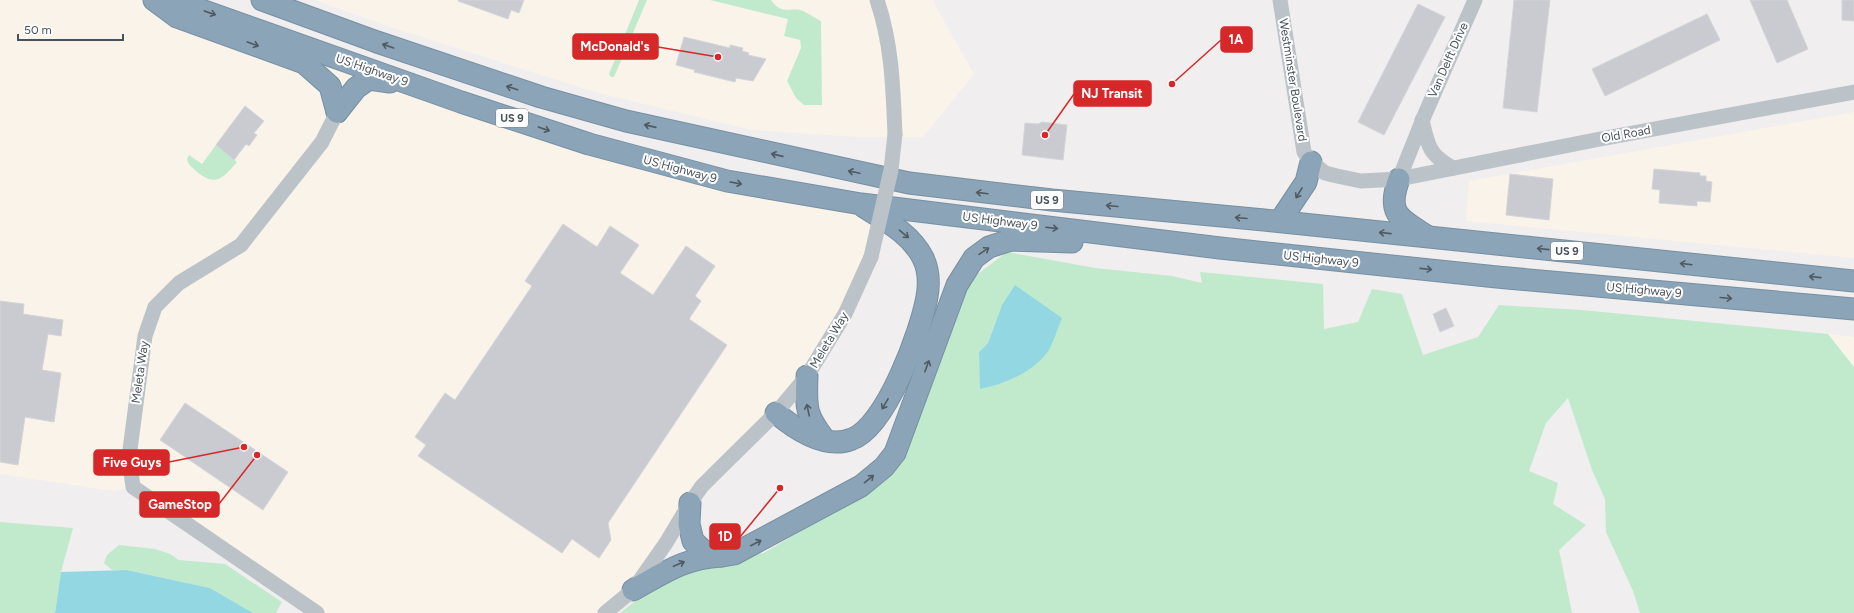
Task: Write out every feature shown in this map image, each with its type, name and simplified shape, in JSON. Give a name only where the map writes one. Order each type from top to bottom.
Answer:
[{"type":"highway","points":[[154,0],[177,17],[304,63],[330,86],[337,112]]},
{"type":"highway","name":"US Highway 9","points":[[173,0],[461,102],[589,144],[727,182],[861,204],[1220,248],[1513,278],[1854,309]]},
{"type":"highway","name":"US 9","points":[[262,0],[413,55],[540,98],[626,121],[909,183],[980,193],[1280,221],[1431,238],[1854,281]]},
{"type":"highway","points":[[337,112],[356,88],[370,79],[394,82],[461,102]]},
{"type":"highway","points":[[1280,221],[1306,182],[1311,162]]},
{"type":"highway","points":[[1399,179],[1395,189],[1394,209],[1400,218],[1431,238]]},
{"type":"highway","points":[[776,412],[799,431],[825,440],[841,442],[851,440],[859,436],[874,421],[894,387],[905,364],[915,338],[927,297],[927,270],[924,259],[910,239],[861,204]]},
{"type":"highway","points":[[633,590],[677,565],[705,557],[734,554],[786,528],[861,486],[884,467],[895,453],[957,285],[974,258],[990,247],[1011,240],[1220,248]]},
{"type":"highway","points":[[807,376],[808,413],[810,419],[825,440]]},
{"type":"highway","points":[[690,503],[690,528],[693,540],[705,552],[722,556]]},
{"type":"street","name":"Meleta Way","points":[[605,613],[633,590],[666,543],[702,486],[776,412],[807,376],[845,314],[870,258],[891,170],[895,134],[892,67],[884,21],[877,0]]},
{"type":"street","name":"Westminster Boulevard","points":[[1280,0],[1304,152],[1311,162],[1325,173],[1361,181],[1399,179]]},
{"type":"street","name":"Van Delft Drive","points":[[1399,179],[1422,120],[1475,0]]},
{"type":"street","name":"Old Road","points":[[1399,179],[1594,140],[1854,92]]},
{"type":"street","name":"Meleta Way","points":[[317,613],[133,487],[129,457],[145,336],[155,307],[179,283],[241,245],[322,142],[337,112]]},
{"type":"street","points":[[1422,120],[1431,151],[1438,160],[1453,168]]},
{"type":"shaded area","points":[[0,0],[173,0],[461,102],[882,213],[877,236],[807,376],[702,486],[666,543],[605,613],[317,613],[133,487],[113,491],[0,474]]},
{"type":"shaded area","points":[[315,0],[934,0],[934,3],[974,74],[923,137],[856,137],[752,130],[598,93],[387,26]]},
{"type":"shaded area","points":[[1854,112],[1854,258],[1466,221],[1469,181]]},
{"type":"shaded area","points":[[1828,334],[1854,337],[1854,367]]},
{"type":"green space","points":[[639,0],[647,0],[614,77],[611,77],[609,74]]},
{"type":"green space","points":[[710,0],[771,0],[779,8],[801,10],[821,21],[822,105],[804,105],[796,98],[787,81],[801,48],[800,40],[784,36],[788,19]]},
{"type":"green space","points":[[216,145],[237,162],[228,173],[219,179],[214,180],[203,176],[196,171],[189,164],[187,159],[189,155],[202,164]]},
{"type":"green space","points":[[1007,252],[1095,268],[1172,276],[1202,283],[1200,272],[1323,284],[1324,329],[1358,322],[1372,289],[1402,294],[1423,355],[1478,337],[1499,305],[1582,310],[1828,334],[1854,367],[1854,613],[1640,613],[1633,591],[1606,532],[1605,499],[1592,470],[1568,398],[1546,423],[1529,471],[1558,483],[1553,504],[1586,525],[1559,550],[1572,613],[620,613],[679,567],[764,553],[887,479],[967,282]],"holes":[[[1002,305],[981,389],[979,352],[988,343]]]},
{"type":"green space","points":[[0,522],[73,528],[61,572],[55,613],[0,613]]},
{"type":"green space","points":[[119,545],[155,549],[170,554],[179,560],[225,564],[282,602],[276,613],[253,613],[210,588],[128,570],[112,570],[104,563],[107,555]]},
{"type":"water","points":[[1015,285],[1062,318],[1049,350],[1035,365],[1009,380],[980,389],[979,352],[988,343],[1002,305]]},
{"type":"water","points":[[127,570],[210,588],[253,613],[55,613],[61,572]]},
{"type":"building","points":[[458,0],[524,0],[519,13],[511,10],[508,19]]},
{"type":"building","points":[[1514,0],[1550,0],[1537,112],[1503,108]]},
{"type":"building","points":[[1750,0],[1787,0],[1808,49],[1777,63]]},
{"type":"building","points":[[1842,0],[1854,0],[1854,21],[1842,20]]},
{"type":"building","points":[[1418,4],[1445,17],[1384,135],[1358,122]]},
{"type":"building","points":[[1707,14],[1720,40],[1605,96],[1592,69]]},
{"type":"building","points":[[684,37],[730,48],[730,45],[743,48],[742,51],[749,53],[748,55],[766,59],[753,81],[736,78],[735,82],[694,72],[695,70],[676,65]]},
{"type":"building","points":[[245,106],[264,121],[254,133],[257,135],[249,146],[246,144],[234,160],[216,145]]},
{"type":"building","points":[[1042,122],[1067,125],[1063,160],[1022,155],[1025,123],[1038,124]]},
{"type":"building","points":[[1654,169],[1700,173],[1700,176],[1706,176],[1706,181],[1712,182],[1710,202],[1697,201],[1697,206],[1659,203],[1660,190],[1652,189]]},
{"type":"building","points":[[1510,174],[1553,179],[1549,220],[1506,215]]},
{"type":"building","points":[[563,224],[597,247],[610,226],[639,245],[620,273],[653,295],[686,246],[715,266],[695,296],[701,301],[689,319],[727,345],[608,523],[611,540],[599,558],[572,539],[562,553],[418,456],[426,445],[415,437],[445,393],[455,400],[532,286],[525,281]]},
{"type":"building","points":[[0,301],[24,304],[23,314],[63,320],[61,336],[48,334],[42,370],[61,373],[54,422],[25,417],[18,465],[0,462]]},
{"type":"building","points":[[1446,308],[1454,326],[1440,332],[1433,314]]},
{"type":"building","points":[[185,403],[288,472],[263,510],[160,440]]},
{"type":"place","name":"McDonald's","points":[[718,57]]},
{"type":"place","name":"1A","points":[[1172,84]]},
{"type":"place","name":"NJ Transit","points":[[1045,135]]},
{"type":"place","name":"Five Guys","points":[[244,447]]},
{"type":"place","name":"GameStop","points":[[257,455]]},
{"type":"place","name":"1D","points":[[780,488]]}]
